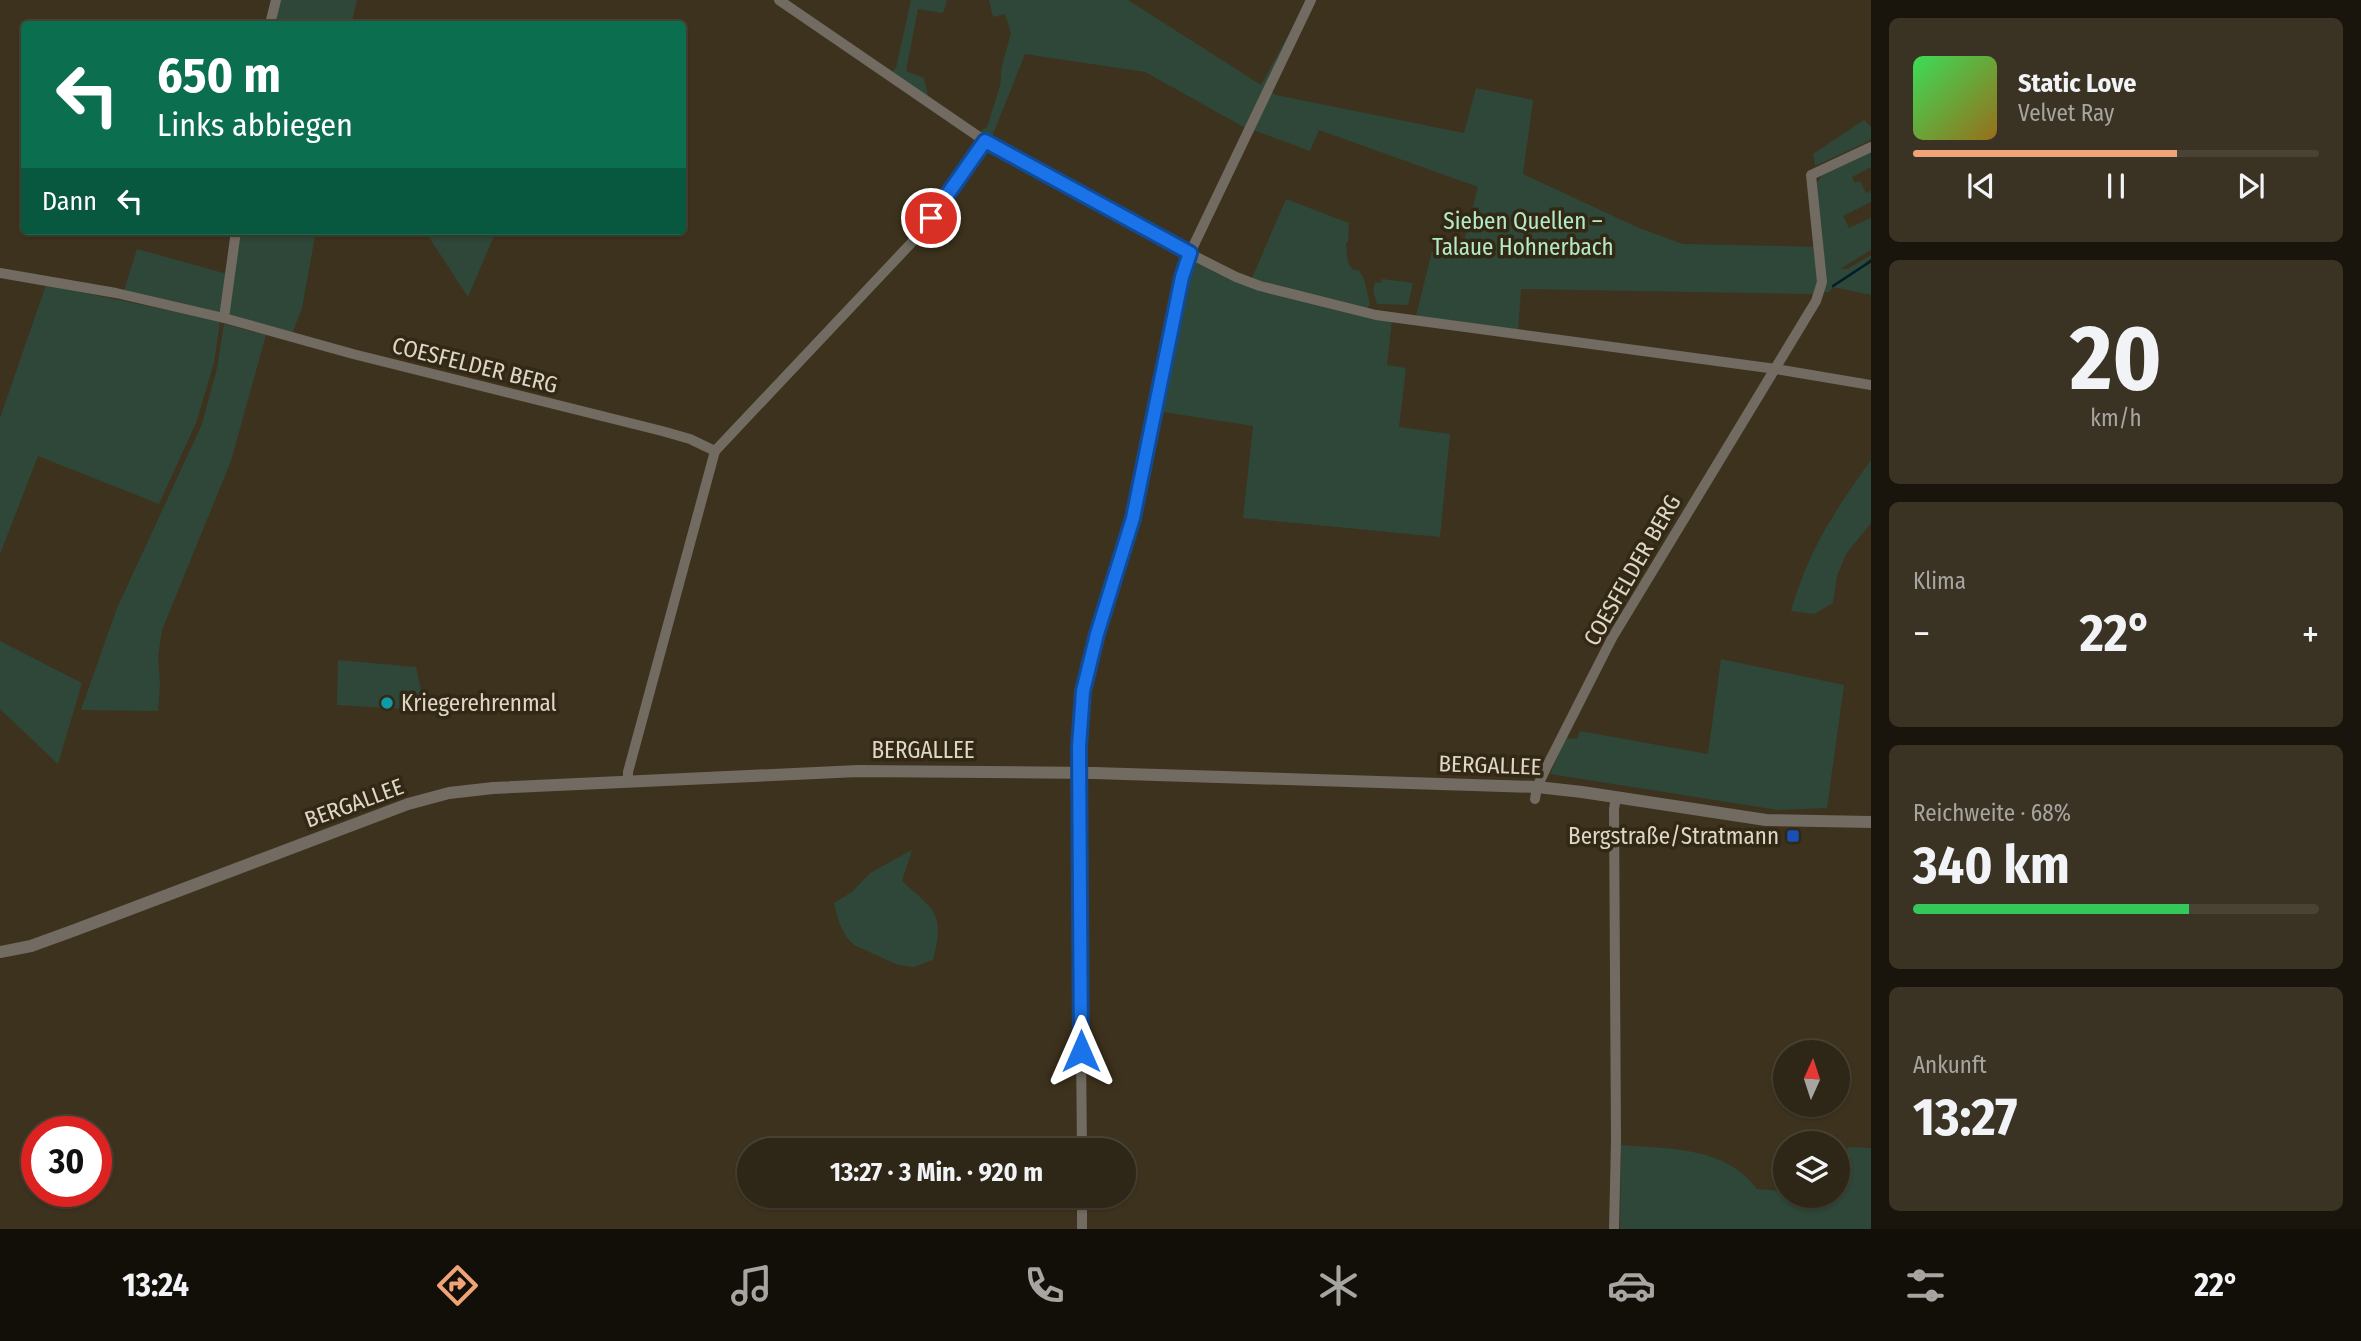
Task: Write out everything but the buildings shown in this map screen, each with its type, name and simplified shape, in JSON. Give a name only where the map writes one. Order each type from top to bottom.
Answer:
[{"type":"street","points":[[271,21],[276,0]]},
{"type":"street","points":[[779,0],[985,141],[1190,253],[1260,286],[1376,315],[1776,369],[1871,385]]},
{"type":"street","points":[[1082,1138],[1079,773],[1083,691],[1097,634],[1133,518],[1182,277],[1190,253],[1311,0]]},
{"type":"street","points":[[628,782],[628,772],[649,691],[670,623],[715,452],[917,237],[985,141]]},
{"type":"street","name":"COESFELDER BERG","points":[[1536,793],[1612,638],[1816,301],[1822,282],[1811,175],[1871,147]]},
{"type":"street","points":[[224,318],[235,235]]},
{"type":"street","name":"COESFELDER BERG","points":[[0,273],[116,293],[224,318],[353,354],[690,439],[715,452]]},
{"type":"street","name":"BERGALLEE","points":[[0,952],[57,937],[395,809],[436,796],[494,788],[858,771],[1079,773],[1536,793],[1766,820],[1871,822]]},
{"type":"street","points":[[1614,1229],[1615,803]]},
{"type":"street","points":[[1082,1208],[1082,1229]]},
{"type":"green space","points":[[279,0],[357,0],[352,21],[273,21]]},
{"type":"green space","points":[[911,0],[947,0],[943,13],[918,9],[906,71],[924,78],[928,95],[892,72],[896,68]]},
{"type":"green space","name":"Sieben Quellen – Talaue Hohnerbach","points":[[989,0],[1128,0],[1261,85],[1297,19],[1265,87],[1276,95],[1464,133],[1476,88],[1533,100],[1523,174],[1639,228],[1683,244],[1821,247],[1815,186],[1822,175],[1871,152],[1871,167],[1852,177],[1855,183],[1860,181],[1866,193],[1871,191],[1871,202],[1843,216],[1849,228],[1871,218],[1871,250],[1840,269],[1847,269],[1871,255],[1863,264],[1871,260],[1871,295],[1833,287],[1829,292],[1810,294],[1521,289],[1518,332],[1416,316],[1432,251],[1434,252],[1436,247],[1460,255],[1478,187],[1319,130],[1310,151],[1240,125],[1145,72],[1025,54],[991,139],[980,131],[987,127],[1000,86],[1002,66],[1011,33],[1005,14],[993,17]]},
{"type":"green space","points":[[1864,120],[1871,127],[1871,140],[1815,166],[1813,154]]},
{"type":"green space","points":[[1286,199],[1349,223],[1346,243],[1348,263],[1353,270],[1359,270],[1364,279],[1370,304],[1367,309],[1266,284],[1252,278]]},
{"type":"green space","points":[[237,235],[315,235],[302,308],[292,334],[225,316]]},
{"type":"green space","points":[[428,235],[494,235],[468,297]]},
{"type":"green space","points":[[137,249],[227,274],[220,313],[124,291]]},
{"type":"green space","points":[[1195,260],[1261,291],[1392,320],[1387,365],[1406,368],[1399,427],[1450,434],[1440,537],[1243,518],[1253,426],[1163,412],[1192,264]]},
{"type":"green space","points":[[1382,279],[1413,283],[1408,305],[1377,304],[1373,291],[1375,282],[1381,283]]},
{"type":"green space","points":[[46,285],[220,321],[214,363],[196,423],[159,504],[38,456],[0,554],[0,418]]},
{"type":"green space","points":[[224,324],[266,335],[231,461],[162,630],[158,657],[158,711],[81,710],[117,608],[202,424],[217,368]]},
{"type":"green space","points":[[1871,460],[1871,523],[1846,554],[1837,576],[1833,603],[1814,614],[1791,611],[1814,550],[1845,497]]},
{"type":"green space","points":[[0,641],[82,683],[58,764],[0,709]]},
{"type":"green space","points":[[1721,659],[1844,685],[1827,808],[1778,810],[1550,774],[1566,738],[1577,739],[1580,731],[1708,754]]},
{"type":"green space","points":[[338,660],[416,667],[425,710],[337,705]]},
{"type":"green space","points":[[912,850],[902,881],[934,914],[938,932],[933,960],[914,967],[898,965],[854,945],[843,931],[834,903],[852,892],[870,873]]},
{"type":"green space","points":[[1621,1145],[1677,1149],[1713,1157],[1744,1175],[1757,1189],[1773,1190],[1773,1208],[1850,1208],[1850,1147],[1871,1148],[1871,1229],[1620,1229]]},
{"type":"waterway","points":[[1833,286],[1871,261]]},
{"type":"place","name":"Kriegerehrenmal","points":[[387,703]]},
{"type":"place","name":"Bergstraße/Stratmann","points":[[1793,836]]},
{"type":"route","points":[[931,218],[985,141],[1190,253],[1182,277],[1133,518],[1088,665],[1083,691],[1079,747],[1081,1051]]}]
